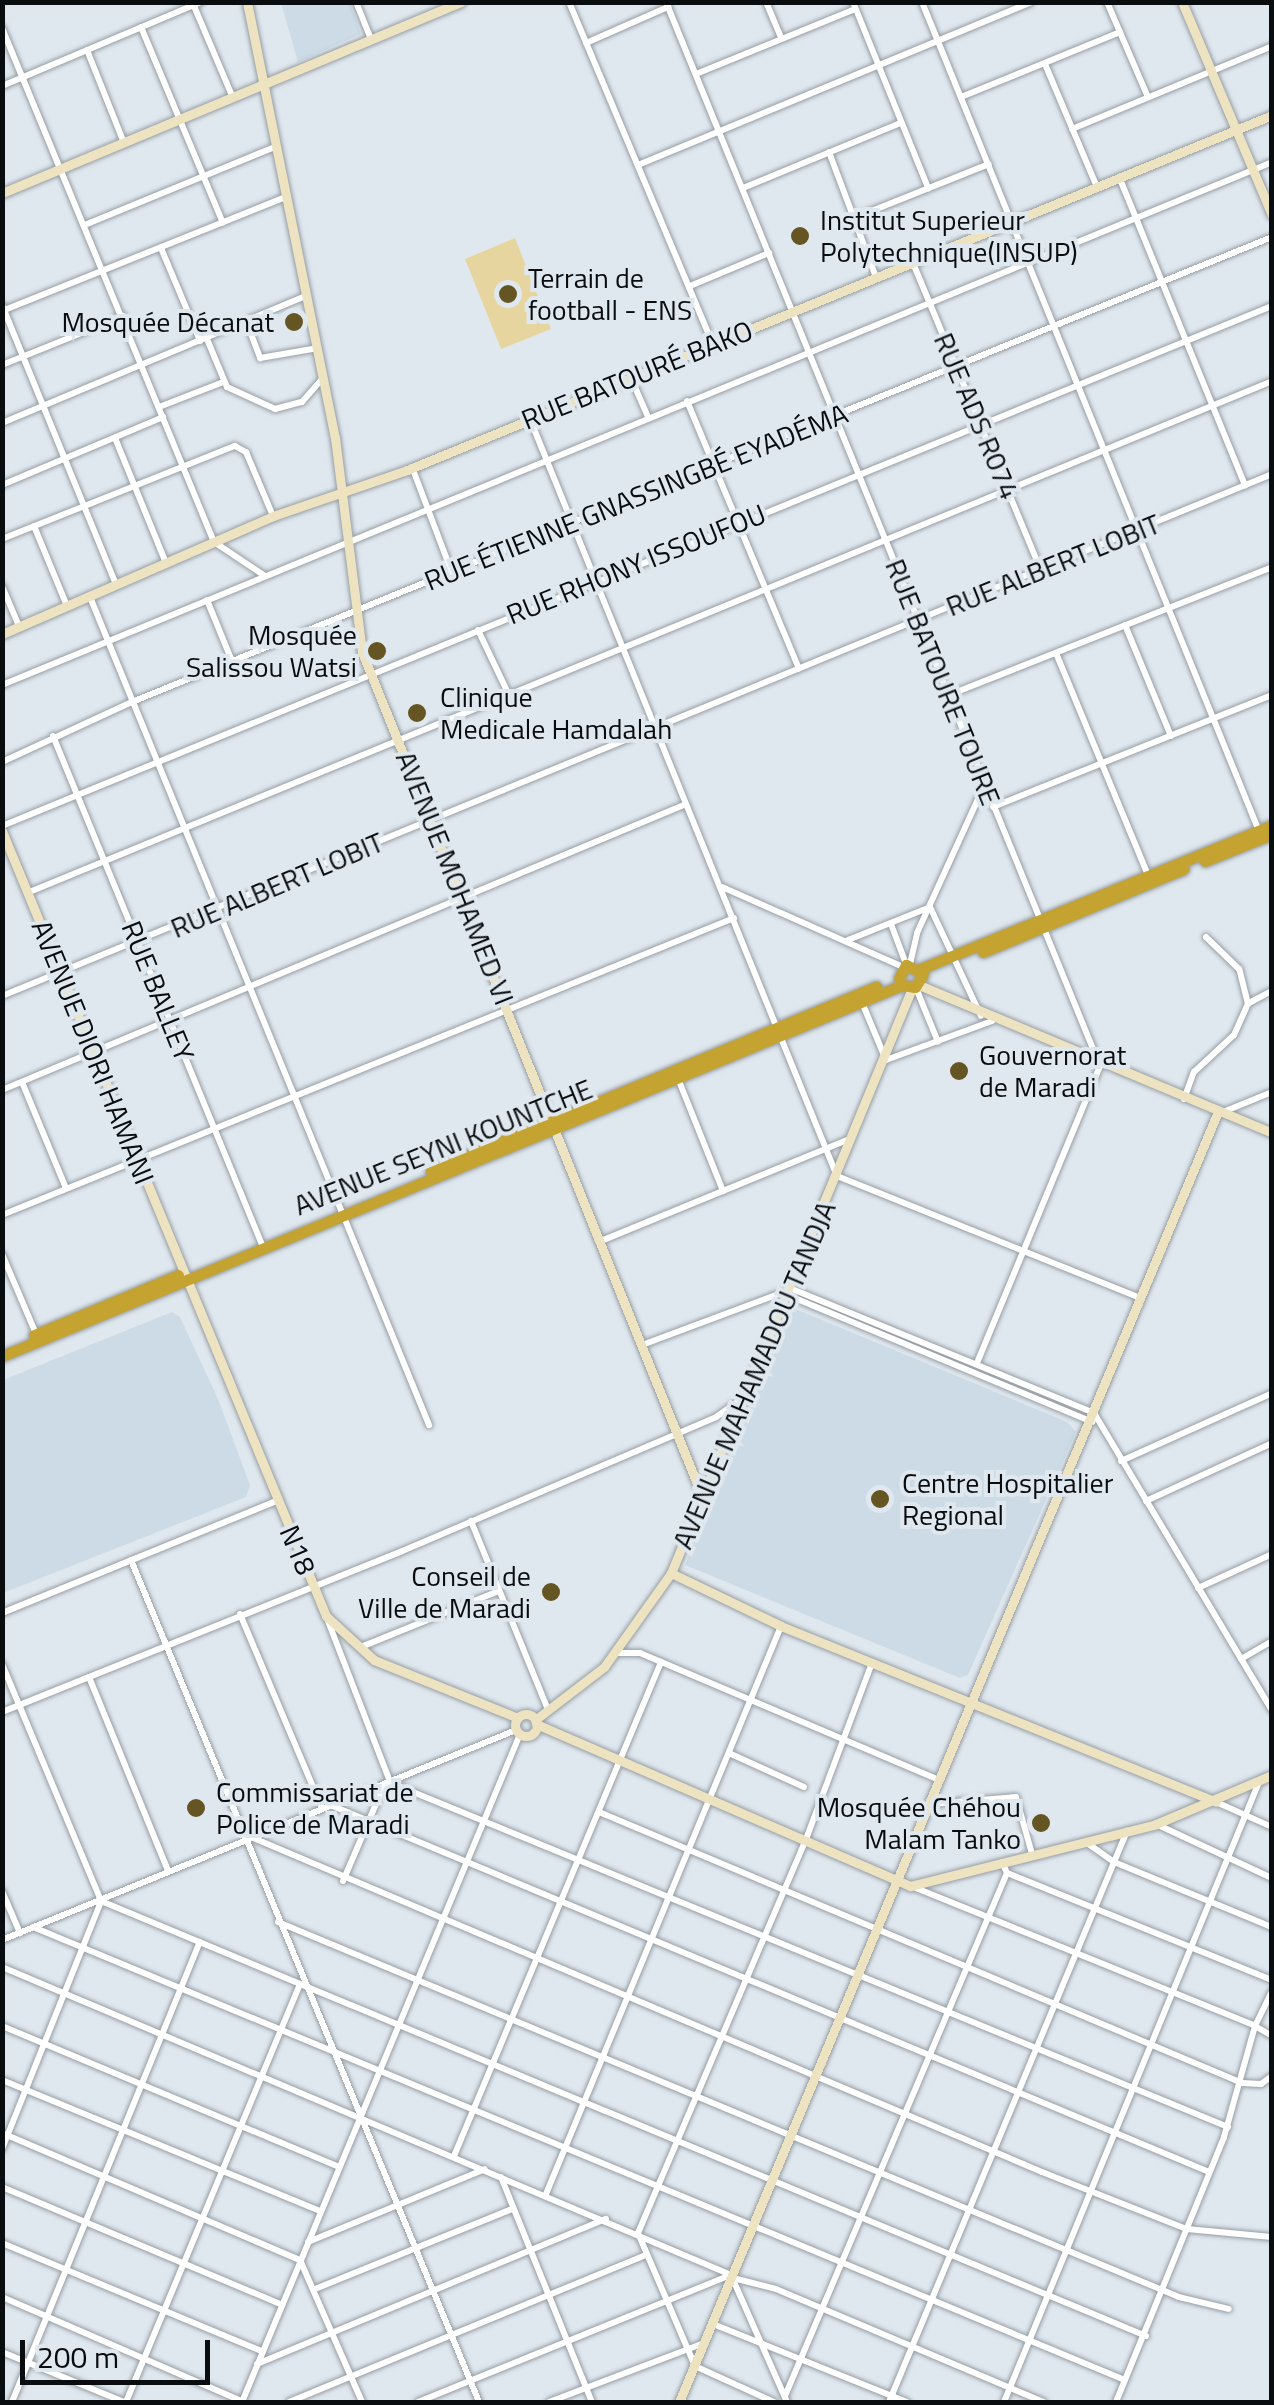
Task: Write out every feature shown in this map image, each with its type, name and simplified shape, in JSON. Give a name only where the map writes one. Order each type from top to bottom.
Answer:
[{"type":"highway","name":"AVENUE SEYNI KOUNTCHE","points":[[2,1356],[261,1244],[1264,834],[1272,825]]},
{"type":"highway","name":"AVENUE SEYNI KOUNTCHE","points":[[1042,924],[1148,875],[1264,834]]},
{"type":"highway","name":"AVENUE SEYNI KOUNTCHE","points":[[2,1348],[38,1338]]},
{"type":"street","name":"AVENUE MOHAMED VI","points":[[247,2],[324,377],[342,494],[352,614],[398,741],[702,1496]]},
{"type":"street","points":[[356,2],[372,40]]},
{"type":"street","points":[[2,193],[461,2]]},
{"type":"street","points":[[569,2],[713,344]]},
{"type":"street","points":[[766,2],[781,39]]},
{"type":"street","points":[[922,2],[1264,834]]},
{"type":"street","points":[[638,165],[1031,2]]},
{"type":"street","points":[[1108,2],[1148,98]]},
{"type":"street","points":[[1182,2],[1272,215]]},
{"type":"street","points":[[2,86],[197,4],[234,99]]},
{"type":"street","points":[[586,43],[667,5]]},
{"type":"street","name":"RUE BATOURE TOURE","points":[[667,5],[1100,1066]]},
{"type":"street","points":[[696,74],[854,6],[928,188]]},
{"type":"street","points":[[141,27],[223,222]]},
{"type":"street","points":[[2,28],[106,270],[214,542],[266,577]]},
{"type":"street","points":[[961,97],[1120,32]]},
{"type":"street","points":[[1072,129],[1272,46]]},
{"type":"street","points":[[87,50],[124,144]]},
{"type":"street","points":[[1045,64],[1097,188]]},
{"type":"street","name":"RUE BATOURÉ BAKO","points":[[2,634],[273,516],[342,494],[530,420],[1272,115]]},
{"type":"street","points":[[742,188],[901,123]]},
{"type":"street","points":[[86,224],[275,147]]},
{"type":"street","points":[[828,152],[876,277]]},
{"type":"street","points":[[2,685],[1272,162]]},
{"type":"street","points":[[854,218],[989,164]]},
{"type":"street","points":[[1120,179],[1245,486]]},
{"type":"street","points":[[116,586],[3,309],[286,197]]},
{"type":"street","name":"RUE ÉTIENNE GNASSINGBÉ EYADÉMA","points":[[2,762],[132,702],[1272,237]]},
{"type":"street","points":[[161,248],[223,382],[275,409],[302,402],[324,377]]},
{"type":"street","points":[[690,286],[769,253]]},
{"type":"street","name":"RUE ADS R074","points":[[912,262],[1041,571]]},
{"type":"street","points":[[2,422],[307,295]]},
{"type":"street","name":"RUE RHONY ISSOUFOU","points":[[2,828],[858,472],[1272,306]]},
{"type":"street","points":[[2,365],[123,316]]},
{"type":"street","points":[[246,321],[260,358],[318,348]]},
{"type":"street","points":[[631,378],[648,418]]},
{"type":"street","points":[[28,893],[1272,380]]},
{"type":"street","points":[[159,407],[223,382]]},
{"type":"street","points":[[687,401],[799,669]]},
{"type":"street","points":[[2,485],[164,417]]},
{"type":"street","points":[[530,420],[837,1176],[1141,1298]]},
{"type":"street","points":[[114,438],[166,564]]},
{"type":"street","points":[[2,540],[182,466],[240,447],[273,516]]},
{"type":"street","points":[[412,467],[452,573]]},
{"type":"street","name":"RUE ALBERT LOBIT","points":[[2,996],[1272,474]]},
{"type":"street","points":[[34,526],[68,607]]},
{"type":"street","points":[[949,696],[1272,566]]},
{"type":"street","points":[[2,586],[20,628]]},
{"type":"street","points":[[90,597],[429,1424]]},
{"type":"street","points":[[207,600],[232,662]]},
{"type":"street","points":[[1126,625],[1171,736]]},
{"type":"street","points":[[478,630],[508,693]]},
{"type":"street","points":[[1056,653],[1148,875]]},
{"type":"street","points":[[993,807],[1272,695]]},
{"type":"street","name":"RUE BALLEY","points":[[53,736],[261,1244]]},
{"type":"street","points":[[911,976],[930,907],[984,785]]},
{"type":"street","points":[[2,1090],[686,804]]},
{"type":"street","name":"AVENUE DIORI HAMANI","points":[[2,828],[184,1277]]},
{"type":"street","points":[[722,887],[848,940],[980,1016],[1272,1133]]},
{"type":"street","points":[[848,940],[930,907]]},
{"type":"street","points":[[930,907],[980,1016]]},
{"type":"street","points":[[2,1214],[734,918]]},
{"type":"street","points":[[891,924],[938,1042]]},
{"type":"street","points":[[1206,937],[1238,969],[1248,1004]]},
{"type":"street","name":"AVENUE MAHAMADOU TANDJA","points":[[518,1727],[531,1734],[536,1722],[616,1653],[671,1573],[886,1060],[911,976]]},
{"type":"street","points":[[1184,1100],[1194,1072],[1234,1035],[1248,1004],[1272,991]]},
{"type":"street","points":[[861,998],[886,1060],[992,1021]]},
{"type":"street","points":[[978,1362],[1100,1066]]},
{"type":"street","points":[[676,1074],[723,1191]]},
{"type":"street","points":[[22,1082],[66,1188]]},
{"type":"street","points":[[679,2402],[838,2021],[904,1884],[940,1781],[1094,1420],[1217,1114],[1272,1092]]},
{"type":"street","points":[[601,1240],[855,1136]]},
{"type":"street","points":[[2,1254],[38,1338]]},
{"type":"street","name":"N18","points":[[184,1277],[326,1616],[357,1648],[402,1675],[518,1727],[536,1722],[619,1763],[904,1884]]},
{"type":"street","points":[[642,1345],[787,1292],[978,1362],[1094,1420],[1272,1710]]},
{"type":"street","points":[[850,1314],[1094,1420]]},
{"type":"street","points":[[1121,1461],[1272,1394]]},
{"type":"street","points":[[2,1712],[472,1522],[677,1434],[746,1397]]},
{"type":"street","points":[[1146,1501],[1272,1443]]},
{"type":"street","points":[[2,1613],[277,1500]]},
{"type":"street","points":[[472,1522],[549,1711]]},
{"type":"street","points":[[1198,1588],[1272,1554]]},
{"type":"street","points":[[130,1560],[247,1838],[302,1985],[478,2402]]},
{"type":"street","points":[[671,1573],[781,1626],[974,1699],[1272,1827]]},
{"type":"street","points":[[357,1648],[499,1591]]},
{"type":"street","points":[[240,1614],[325,1805],[1209,2172]]},
{"type":"street","points":[[326,1616],[390,1781],[1228,2127]]},
{"type":"street","points":[[546,2194],[653,1944],[781,1626]]},
{"type":"street","points":[[1241,1660],[1272,1641]]},
{"type":"street","points":[[616,1653],[660,1662],[940,1781]]},
{"type":"street","points":[[454,2156],[660,1662]]},
{"type":"street","points":[[774,2402],[696,2366],[664,2304],[638,2233],[805,1842],[873,1662]]},
{"type":"street","points":[[2,1664],[100,1899],[85,1948],[2,2149]]},
{"type":"street","points":[[88,1677],[168,1871]]},
{"type":"street","points":[[2,1940],[518,1727]]},
{"type":"street","points":[[2,2297],[243,2402],[337,2166],[487,1821],[518,1727]]},
{"type":"street","points":[[731,1754],[804,1787]]},
{"type":"street","points":[[904,1884],[1156,1824],[1216,1802],[1272,1775]]},
{"type":"street","points":[[343,1881],[390,1781]]},
{"type":"street","points":[[1004,2402],[1259,1782]]},
{"type":"street","points":[[931,1804],[1016,1797],[1032,1854]]},
{"type":"street","points":[[598,1812],[1242,2082],[1261,2084],[1272,2076]]},
{"type":"street","points":[[1156,1824],[1272,1878]]},
{"type":"street","points":[[890,2399],[1127,1830]]},
{"type":"street","points":[[247,1838],[993,2152],[1187,2229],[1272,2237]]},
{"type":"street","points":[[1083,1840],[1114,1862],[1272,1927]]},
{"type":"street","points":[[786,2400],[1006,1873],[1002,1862]]},
{"type":"street","points":[[1006,1873],[1272,1980]]},
{"type":"street","points":[[904,1884],[1272,2036]]},
{"type":"street","points":[[2,1890],[20,1933]]},
{"type":"street","points":[[100,1899],[1146,2336]]},
{"type":"street","points":[[278,1922],[417,1976],[1166,2291],[1229,2309]]},
{"type":"street","points":[[33,1927],[1125,2380]]},
{"type":"street","points":[[12,2402],[200,1942]]},
{"type":"street","points":[[2,1967],[606,2219],[733,2277],[1044,2402]]},
{"type":"street","points":[[2,2352],[125,2402],[302,1985]]},
{"type":"street","points":[[1116,2402],[1166,2291],[1228,2127],[1255,2026],[1272,1991]]},
{"type":"street","points":[[2,2026],[337,2166]]},
{"type":"street","points":[[2,2080],[320,2211]]},
{"type":"street","points":[[5,2134],[300,2260],[362,2402]]},
{"type":"street","points":[[307,2242],[485,2169]]},
{"type":"street","points":[[500,2175],[592,2402]]},
{"type":"street","points":[[2,2187],[282,2304]]},
{"type":"street","points":[[315,2289],[512,2209]]},
{"type":"street","points":[[256,2364],[606,2219]]},
{"type":"street","points":[[2,2244],[262,2351]]},
{"type":"street","points":[[289,2402],[644,2256]]},
{"type":"street","points":[[418,2402],[566,2339],[733,2277]]},
{"type":"street","points":[[733,2277],[786,2400]]},
{"type":"street","points":[[713,2324],[890,2399],[907,2402]]},
{"type":"street","points":[[550,2402],[705,2342]]},
{"type":"shaded area","points":[[281,3],[350,3],[361,34],[298,62]]},
{"type":"shaded area","name":"Terrain de football - ENS","points":[[515,238],[551,329],[501,349],[465,259]]},
{"type":"shaded area","name":"Centre Hospitalier Regional","points":[[793,1308],[1067,1422],[1076,1432],[968,1675],[960,1678],[685,1565]]},
{"type":"shaded area","points":[[172,1312],[180,1317],[218,1399],[250,1485],[246,1497],[3,1593],[3,1380]]},
{"type":"place","name":"Institut Superieur Polytechnique(INSUP)","points":[[800,236]]},
{"type":"place","name":"Terrain de football - ENS","points":[[508,294]]},
{"type":"place","name":"Mosquée Décanat","points":[[294,322]]},
{"type":"place","name":"Mosquée Salissou Watsi","points":[[377,651]]},
{"type":"place","name":"Clinique Medicale Hamdalah","points":[[417,713]]},
{"type":"place","name":"Gouvernorat de Maradi","points":[[959,1071]]},
{"type":"place","name":"Centre Hospitalier Regional","points":[[880,1499]]},
{"type":"place","name":"Conseil de Ville de Maradi","points":[[551,1592]]},
{"type":"place","name":"Commissariat de Police de Maradi","points":[[196,1808]]},
{"type":"place","name":"Mosquée Chéhou Malam Tanko","points":[[1041,1823]]}]
